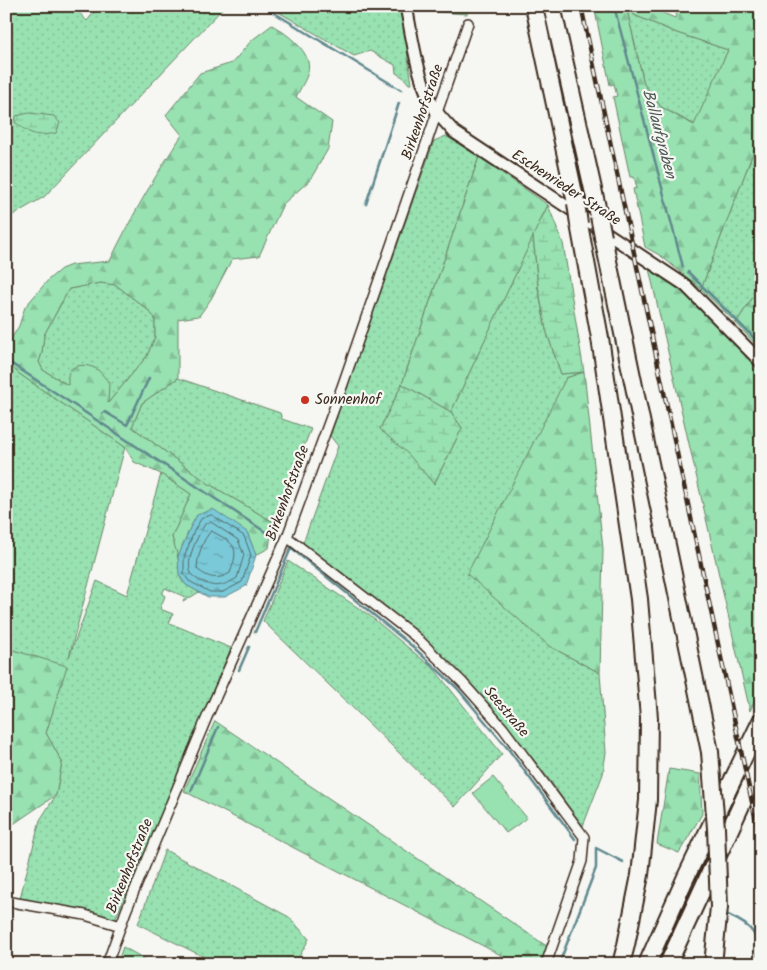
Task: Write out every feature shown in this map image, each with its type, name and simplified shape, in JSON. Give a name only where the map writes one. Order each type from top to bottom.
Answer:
[{"type":"highway","points":[[534,6],[576,203],[600,338],[638,599],[649,718],[648,800],[640,875],[621,964]]},
{"type":"highway","points":[[552,6],[599,216],[710,752],[716,828],[719,908],[713,964]]},
{"type":"highway","points":[[647,964],[685,878],[761,721]]},
{"type":"highway","points":[[668,964],[761,762]]},
{"type":"street","name":"Eschenrieder Straße","points":[[406,6],[418,67],[427,93],[438,113],[454,132],[686,285],[761,362]]},
{"type":"street","name":"Birkenhofstraße","points":[[107,964],[207,717],[287,537],[346,375],[468,23]]},
{"type":"street","name":"Seestraße","points":[[287,537],[416,637],[462,682],[503,728],[584,837],[582,861],[546,964]]},
{"type":"street","points":[[6,901],[85,914],[121,926]]},
{"type":"green space","points":[[6,6],[73,6],[87,21],[99,6],[225,6],[44,197],[6,219]]},
{"type":"green space","points":[[268,6],[403,6],[409,40],[407,51],[412,84],[409,84],[396,73],[395,65],[370,51],[354,56]]},
{"type":"green space","points":[[413,6],[468,6],[467,14],[413,10]]},
{"type":"green space","points":[[594,6],[626,6],[644,84],[661,107],[694,125],[728,50],[677,33],[634,15],[632,6],[646,6],[675,18],[679,6],[761,6],[761,132],[701,289],[661,256],[645,247],[633,189],[637,188],[634,177],[630,177],[613,97],[617,96],[614,84],[610,85]]},
{"type":"green space","points":[[626,6],[632,6],[634,15],[677,33],[728,50],[695,125],[661,107],[644,84]]},
{"type":"green space","points":[[272,25],[298,44],[307,57],[309,65],[307,75],[296,97],[332,122],[328,149],[310,180],[283,204],[259,256],[232,259],[211,299],[199,316],[178,319],[178,378],[142,403],[132,427],[209,484],[273,522],[269,548],[256,555],[247,532],[197,515],[178,557],[172,537],[191,494],[161,474],[134,462],[125,447],[18,373],[6,361],[6,347],[19,326],[25,307],[49,279],[61,269],[71,265],[110,261],[144,197],[182,135],[166,115],[200,73],[232,63],[252,40]],"holes":[[[100,283],[116,285],[148,310],[155,318],[155,337],[147,356],[108,403],[109,383],[95,368],[81,365],[74,367],[68,375],[68,385],[43,370],[39,362],[44,335],[69,289]]]},
{"type":"green space","points":[[29,113],[54,116],[60,123],[56,133],[34,134],[15,122],[16,116]]},
{"type":"green space","points":[[761,132],[761,285],[736,323],[701,289]]},
{"type":"green space","points":[[446,136],[479,157],[402,384],[380,429],[408,453],[434,484],[462,428],[451,412],[533,236],[538,288],[546,330],[561,374],[584,372],[566,378],[549,646],[600,673],[606,752],[603,774],[583,826],[539,766],[471,684],[423,637],[303,543],[338,446],[330,436],[434,141]]},
{"type":"green space","points":[[479,157],[548,205],[451,412],[402,384]]},
{"type":"green space","points":[[548,205],[563,243],[584,372],[561,374],[546,330],[538,285],[533,236]]},
{"type":"green space","points":[[648,264],[685,293],[761,365],[761,688],[750,711]]},
{"type":"green space","points":[[100,283],[116,285],[148,310],[155,318],[155,337],[147,356],[107,404],[68,385],[43,370],[39,362],[44,335],[69,289]]},
{"type":"green space","points":[[761,285],[761,350],[736,323]]},
{"type":"green space","points":[[6,361],[18,373],[125,447],[69,657],[97,581],[127,595],[161,474],[191,494],[172,537],[178,554],[182,581],[199,592],[183,602],[185,597],[165,588],[162,594],[165,596],[160,609],[173,614],[169,623],[231,648],[147,848],[114,921],[65,907],[20,898],[40,820],[56,795],[62,762],[46,733],[66,667],[6,648]]},
{"type":"green space","points":[[584,372],[603,549],[600,673],[549,646],[467,574],[566,378]]},
{"type":"green space","points":[[178,378],[280,413],[282,419],[311,429],[273,522],[209,484],[132,427],[142,403]]},
{"type":"green space","points":[[402,384],[451,412],[462,428],[434,484],[408,454],[380,429]]},
{"type":"green space","points":[[288,561],[369,615],[435,670],[502,754],[455,807],[263,621]]},
{"type":"green space","points":[[6,648],[67,666],[46,733],[62,762],[56,795],[12,825],[6,834]]},
{"type":"green space","points":[[215,721],[548,947],[540,964],[518,964],[184,791]]},
{"type":"green space","points":[[669,769],[700,774],[702,814],[679,853],[657,844]]},
{"type":"green space","points":[[493,777],[527,818],[506,833],[473,793]]},
{"type":"green space","points":[[165,850],[289,917],[309,939],[295,964],[218,964],[138,924]]},
{"type":"green space","points":[[123,947],[154,964],[117,964]]},
{"type":"water","points":[[213,509],[247,532],[256,555],[246,586],[225,597],[208,597],[186,585],[179,575],[178,557],[190,528],[197,515]]},
{"type":"waterway","points":[[263,6],[401,90]]},
{"type":"waterway","name":"Ballaufgraben","points":[[614,6],[683,267]]},
{"type":"waterway","points":[[366,204],[399,103]]},
{"type":"waterway","points":[[688,272],[761,345]]},
{"type":"waterway","points":[[6,360],[276,539]]},
{"type":"waterway","points":[[103,413],[105,412],[127,425],[149,378]]},
{"type":"waterway","points":[[255,632],[291,548],[412,646],[457,688],[509,750],[575,839]]},
{"type":"waterway","points":[[239,670],[249,647]]},
{"type":"waterway","points":[[191,791],[218,727]]},
{"type":"waterway","points":[[559,964],[596,868],[596,848],[623,862]]},
{"type":"waterway","points":[[728,915],[744,923],[753,933],[757,946],[756,964]]},
{"type":"railway","points":[[581,6],[761,844]]},
{"type":"place","name":"Sonnenhof","points":[[305,400]]}]
